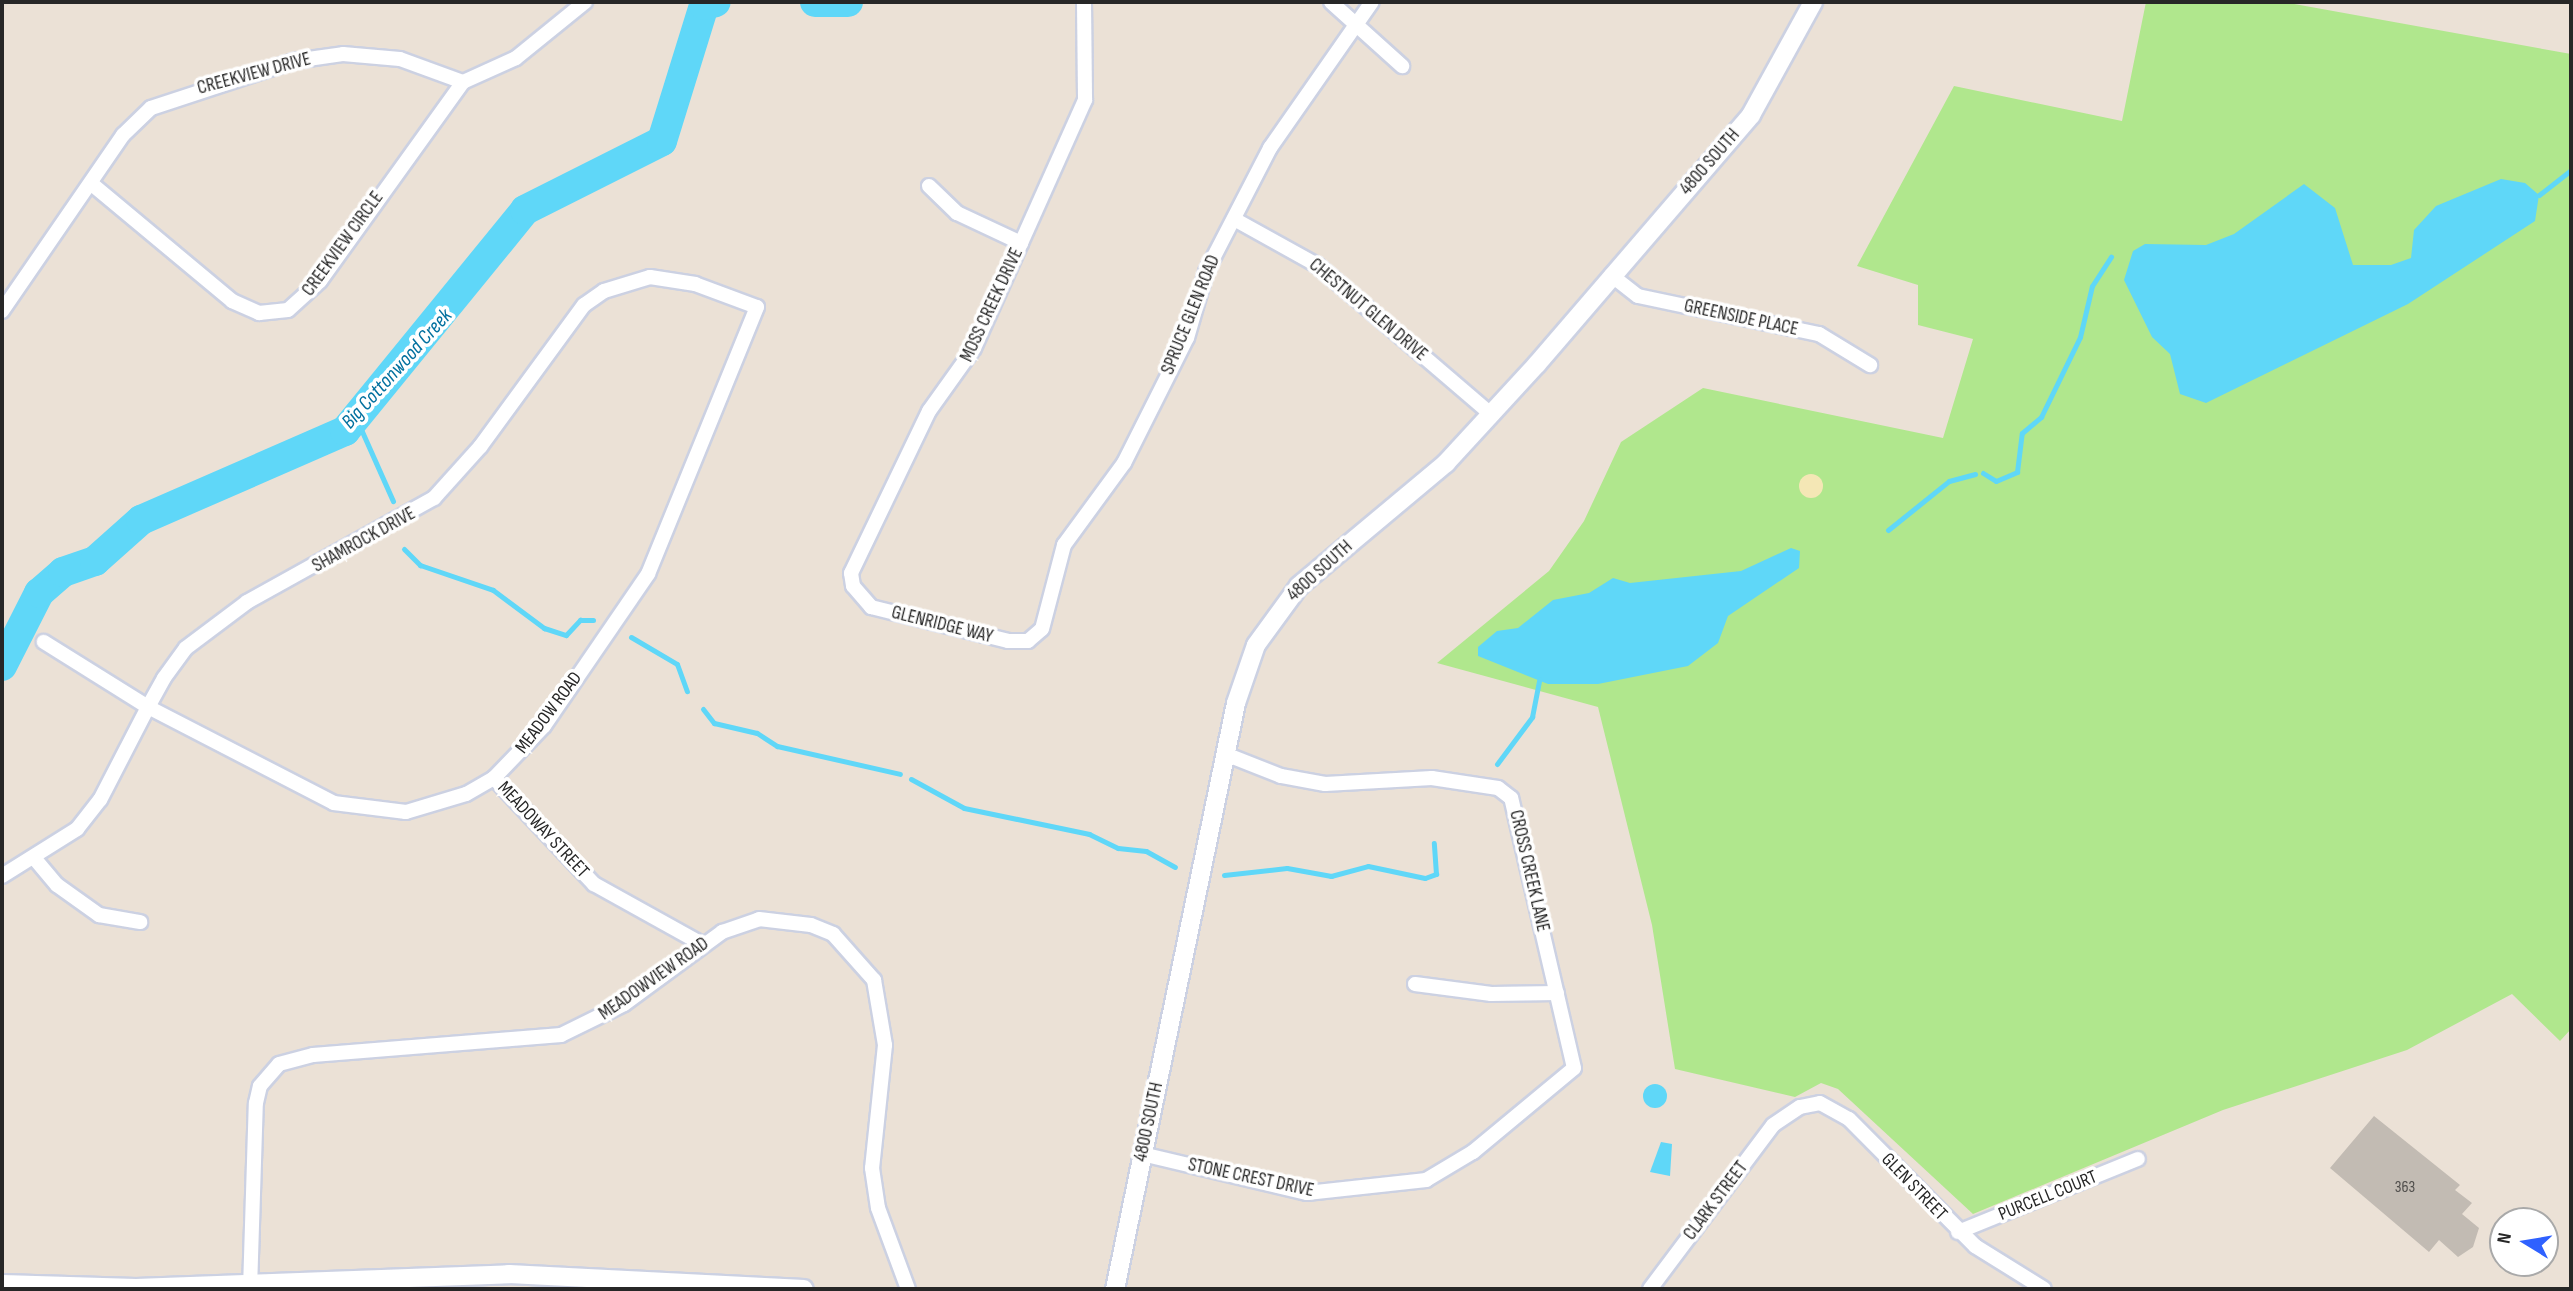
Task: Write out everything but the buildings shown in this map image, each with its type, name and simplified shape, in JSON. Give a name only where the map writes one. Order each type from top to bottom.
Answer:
[{"type":"street","points":[[463,82],[516,58],[585,2]]},
{"type":"street","name":"MOSS CREEK DRIVE","points":[[856,592],[854,559],[929,411],[974,348],[1088,92],[1084,2]]},
{"type":"street","points":[[1331,2],[1402,66]]},
{"type":"street","name":"SPRUCE GLEN ROAD","points":[[1033,637],[1045,623],[1064,545],[1124,463],[1187,338],[1206,272],[1284,125],[1372,2]]},
{"type":"street","name":"4800 SOUTH","points":[[1115,1289],[1225,754],[1247,665],[1284,603],[1446,463],[1492,415],[1751,115],[1813,2]]},
{"type":"street","name":"CREEKVIEW DRIVE","points":[[2,311],[93,185],[128,129],[151,108],[294,61],[343,54],[400,58],[463,82]]},
{"type":"street","name":"CREEKVIEW CIRCLE","points":[[93,185],[232,301],[259,313],[288,310],[320,281],[463,82]]},
{"type":"street","points":[[929,186],[957,213],[1021,243]]},
{"type":"street","name":"CHESTNUT GLEN DRIVE","points":[[1234,219],[1311,260],[1492,415]]},
{"type":"street","name":"GREENSIDE PLACE","points":[[1611,275],[1638,296],[1819,334],[1870,365]]},
{"type":"street","name":"SHAMROCK DRIVE","points":[[2,876],[35,859],[77,829],[100,800],[148,707],[181,654],[222,617],[434,498],[480,447],[572,319],[604,291],[630,281],[671,278],[757,307]]},
{"type":"street","name":"MEADOW ROAD","points":[[44,642],[148,707],[355,810],[424,809],[494,778],[544,726],[648,574],[757,307]]},
{"type":"street","name":"GLENRIDGE WAY","points":[[856,592],[878,609],[1008,641],[1033,637]]},
{"type":"street","name":"CROSS CREEK LANE","points":[[1225,754],[1281,776],[1325,784],[1432,778],[1498,788],[1511,798],[1574,1068]]},
{"type":"street","name":"MEADOWAY STREET","points":[[494,778],[594,884],[702,944]]},
{"type":"street","points":[[35,859],[57,885],[99,915],[140,922]]},
{"type":"street","name":"MEADOWVIEW ROAD","points":[[250,1286],[256,1103],[260,1086],[279,1064],[313,1055],[561,1035],[624,1004],[702,944],[739,925],[788,920],[833,934],[865,965],[885,1023],[872,1168],[878,1208],[908,1289]]},
{"type":"street","points":[[1415,984],[1491,994],[1557,993]]},
{"type":"street","name":"STONE CREST DRIVE","points":[[1142,1154],[1307,1193],[1426,1180],[1473,1153],[1574,1068]]},
{"type":"street","name":"GLEN STREET","points":[[1785,1115],[1809,1104],[1840,1112],[1958,1232],[2044,1289]]},
{"type":"street","name":"CLARK STREET","points":[[1650,1289],[1785,1115]]},
{"type":"street","name":"PURCELL COURT","points":[[1958,1232],[2138,1159]]},
{"type":"street","points":[[2,1283],[125,1288],[570,1282],[804,1289]]},
{"type":"green space","points":[[2146,2],[2283,2],[2571,54],[2571,1029],[2560,1041],[2512,994],[2407,1050],[2223,1110],[1973,1214],[1838,1089],[1821,1083],[1795,1097],[1675,1069],[1652,925],[1598,707],[1437,663],[1549,571],[1584,521],[1621,442],[1703,388],[1943,438],[1973,339],[1918,325],[1918,285],[1857,266],[1954,86],[2122,121]]},
{"type":"sand","points":[[1811,474],[1820,477],[1823,486],[1820,495],[1811,498],[1802,495],[1799,486],[1802,477]]},
{"type":"water","points":[[2501,179],[2525,183],[2539,195],[2535,221],[2408,304],[2206,403],[2180,394],[2170,354],[2152,337],[2124,280],[2133,251],[2145,244],[2206,245],[2234,234],[2304,184],[2335,208],[2353,265],[2391,265],[2411,258],[2414,230],[2436,206]]},
{"type":"water","points":[[1791,548],[1800,551],[1799,568],[1728,616],[1718,643],[1688,666],[1598,684],[1548,684],[1478,656],[1478,647],[1497,631],[1518,628],[1553,600],[1589,593],[1613,578],[1630,583],[1741,571]]},
{"type":"water","points":[[1655,1084],[1666,1091],[1667,1096],[1660,1107],[1655,1108],[1644,1101],[1643,1096],[1650,1085]]},
{"type":"water","points":[[1661,1142],[1672,1144],[1670,1176],[1650,1172]]},
{"type":"waterway","name":"Big Cottonwood Creek","points":[[2,666],[39,593],[63,572],[95,561],[141,520],[345,431],[525,210],[662,141],[704,5],[716,2]]},
{"type":"waterway","name":"Big Cottonwood Creek","points":[[815,2],[848,2]]},
{"type":"waterway","points":[[2539,195],[2571,170]]},
{"type":"waterway","points":[[1983,473],[1996,481],[2017,472],[2022,433],[2041,417],[2080,337],[2092,286],[2111,257]]},
{"type":"waterway","points":[[356,418],[393,501]]},
{"type":"waterway","points":[[1888,530],[1949,481],[1975,474]]},
{"type":"waterway","points":[[404,549],[420,565],[493,590],[544,628],[566,635],[580,620],[593,620]]},
{"type":"waterway","points":[[631,637],[677,664],[687,691]]},
{"type":"waterway","points":[[1497,764],[1532,717],[1539,680]]},
{"type":"waterway","points":[[703,709],[714,723],[757,733],[777,746],[900,774]]},
{"type":"waterway","points":[[911,779],[964,808],[1089,834],[1118,848],[1146,851],[1175,867]]},
{"type":"waterway","points":[[1224,875],[1287,868],[1331,876],[1368,866],[1425,878],[1436,874],[1434,843]]}]
